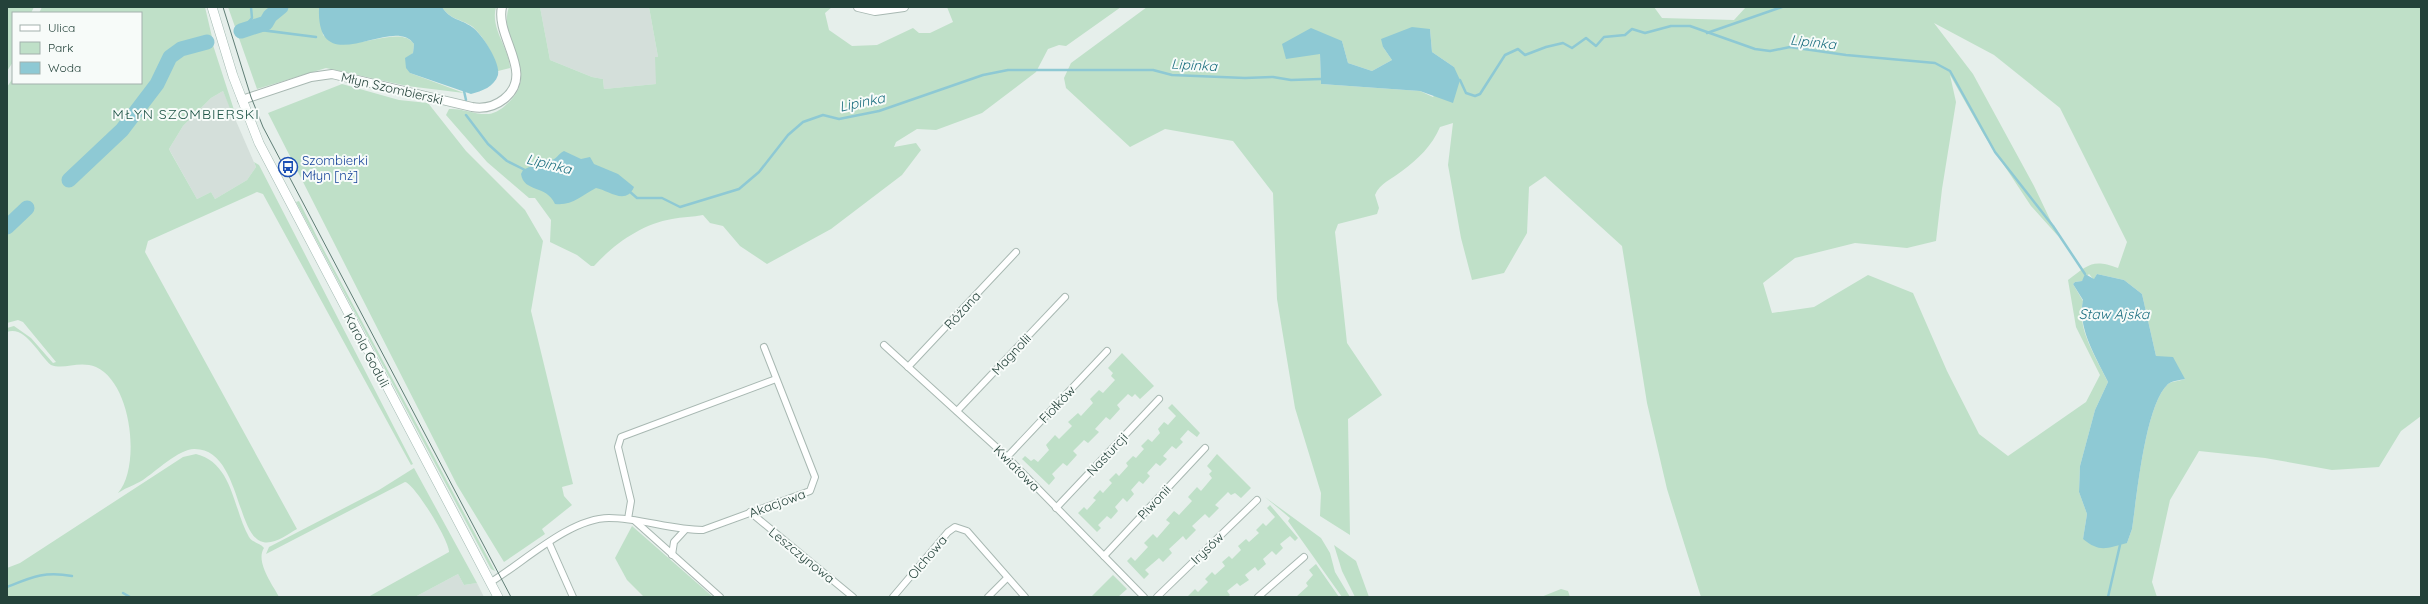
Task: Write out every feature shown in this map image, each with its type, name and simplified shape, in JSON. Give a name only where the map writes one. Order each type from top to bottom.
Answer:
[{"type":"main road","name":"Karola Goduli","points":[[212,7],[242,100],[259,143],[289,203],[498,597]]},
{"type":"street","name":"Młyn Szombierski","points":[[242,100],[311,77],[332,74],[480,108],[500,102],[514,88],[516,71],[514,60],[502,27],[500,16],[502,7]]},
{"type":"street","points":[[858,7],[875,12],[904,7]]},
{"type":"street","name":"Różana","points":[[908,367],[1016,252]]},
{"type":"street","name":"Magnolii","points":[[957,410],[1065,297]]},
{"type":"street","name":"Kwiatowa","points":[[884,345],[1007,457],[1144,597]]},
{"type":"street","name":"Akacjowa","points":[[491,582],[549,543],[581,524],[595,519],[631,519],[685,530],[703,530],[810,491],[815,477],[764,347]]},
{"type":"street","name":"Fiołków","points":[[1007,457],[1108,351]]},
{"type":"street","points":[[720,597],[631,519],[631,501],[618,447],[621,437],[776,379]]},
{"type":"street","name":"Nasturcji","points":[[1056,508],[1158,399]]},
{"type":"street","name":"Piwonii","points":[[1104,556],[1205,448]]},
{"type":"street","name":"Irysów","points":[[1157,597],[1257,500]]},
{"type":"street","name":"Leszczynowa","points":[[750,512],[853,597]]},
{"type":"street","name":"Olchowa","points":[[893,597],[948,532],[955,527],[967,531],[985,550],[990,559],[1007,578]]},
{"type":"street","points":[[672,555],[674,542],[685,530]]},
{"type":"street","points":[[549,543],[573,597]]},
{"type":"street","points":[[1258,597],[1304,557]]},
{"type":"street","points":[[988,597],[1007,578],[1025,597]]},
{"type":"shaded area","points":[[540,7],[649,7],[658,57],[656,57],[656,84],[604,89],[603,79],[592,77],[550,60]]},
{"type":"shaded area","points":[[223,91],[256,167],[247,180],[215,199],[211,192],[197,199],[169,149],[183,126],[211,98]]},
{"type":"shaded area","points":[[458,574],[464,585],[477,583],[484,597],[415,597]]},
{"type":"green space","points":[[7,7],[34,7],[32,12],[12,12],[12,64],[7,71]]},
{"type":"green space","points":[[42,7],[205,7],[212,37],[181,47],[169,55],[155,83],[140,104],[136,106],[135,110],[120,128],[67,179],[70,183],[123,133],[142,111],[161,83],[172,58],[183,51],[212,42],[235,113],[233,116],[223,91],[211,98],[183,126],[169,149],[197,199],[211,192],[215,199],[247,180],[256,167],[254,162],[259,165],[413,464],[411,465],[263,194],[257,192],[148,241],[145,252],[297,529],[281,538],[267,543],[254,537],[247,525],[229,477],[220,462],[209,453],[194,449],[188,450],[174,457],[143,480],[118,493],[125,481],[129,465],[131,446],[125,407],[118,390],[108,376],[96,367],[84,364],[62,366],[51,365],[26,337],[14,331],[7,332],[7,328],[14,326],[31,338],[53,363],[56,362],[23,322],[18,320],[7,323],[7,229],[27,209],[26,208],[7,226],[7,87],[12,80],[12,84],[142,84],[142,12],[40,12]]},
{"type":"green space","points":[[228,7],[319,7],[323,35],[334,41],[346,43],[397,37],[407,38],[414,44],[413,53],[410,56],[410,73],[464,93],[407,86],[326,68],[257,89]]},
{"type":"green space","points":[[442,7],[496,7],[496,23],[507,53],[510,68],[498,71],[494,59],[478,32],[469,24],[456,19]]},
{"type":"green space","points":[[509,7],[540,7],[550,60],[592,77],[603,79],[604,89],[656,84],[655,57],[658,57],[649,7],[832,7],[825,13],[829,30],[852,46],[877,45],[913,28],[919,33],[930,33],[953,22],[947,7],[1121,7],[1066,46],[1059,45],[1048,49],[1036,72],[982,113],[936,130],[917,129],[896,142],[894,147],[916,143],[921,150],[902,175],[831,229],[767,264],[740,246],[723,226],[710,223],[703,215],[672,219],[650,225],[639,230],[610,250],[594,266],[591,266],[577,255],[550,242],[551,220],[535,198],[529,198],[487,162],[446,115],[449,109],[479,114],[492,113],[506,105],[517,91],[521,80],[520,68],[509,32],[507,19]]},
{"type":"green space","points":[[1147,7],[1654,7],[1662,18],[1734,20],[1746,7],[2421,7],[2421,416],[2401,431],[2379,467],[2332,470],[2265,458],[2199,451],[2170,500],[2152,582],[2157,597],[1701,597],[1667,489],[1647,403],[1622,246],[1545,176],[1529,187],[1527,233],[1504,273],[1472,280],[1461,238],[1448,165],[1453,123],[1440,127],[1429,146],[1419,157],[1380,187],[1375,195],[1379,208],[1377,214],[1338,224],[1335,232],[1347,343],[1382,395],[1348,419],[1350,535],[1320,516],[1321,493],[1295,408],[1277,299],[1273,193],[1233,141],[1165,129],[1130,147],[1066,88],[1064,78],[1071,63]],"holes":[[[1934,23],[1994,55],[2060,108],[2127,242],[2118,268],[2103,264],[2092,265],[2081,270],[2068,280],[2076,327],[2100,375],[2086,402],[2008,456],[1979,434],[1947,371],[1913,293],[1868,275],[1814,307],[1772,313],[1763,283],[1795,258],[1855,243],[1907,248],[1936,241],[1942,189],[1956,102],[1950,75],[1984,135],[2031,206],[2058,236],[2034,186],[1973,74]],[[1430,29],[1432,52],[1454,67],[1433,97],[1420,91],[1321,84],[1320,54],[1342,41],[1348,63],[1372,71],[1392,60],[1383,47]],[[2089,274],[2094,280],[2097,274],[2124,280],[2142,294],[2156,356],[2185,379],[2168,384],[2160,395],[2153,411],[2143,452],[2132,529],[2127,543],[2083,539],[2087,514],[2079,492],[2080,466],[2095,410],[2108,382],[2088,342],[2082,322],[2083,301],[2073,284],[2075,282],[2082,281]]]},
{"type":"green space","points":[[342,84],[399,100],[428,103],[466,151],[525,210],[543,241],[531,311],[573,484],[562,487],[564,496],[572,505],[542,529],[545,534],[504,562],[457,485],[268,113]]},
{"type":"green space","points":[[299,201],[495,571],[491,569],[296,202]]},
{"type":"green space","points":[[1122,353],[1154,386],[1140,399],[1135,394],[1132,397],[1128,394],[1117,405],[1120,409],[1110,420],[1106,417],[1095,429],[1099,432],[1088,443],[1084,440],[1073,451],[1077,455],[1067,466],[1063,463],[1052,474],[1055,478],[1049,485],[1022,459],[1025,456],[1031,461],[1034,459],[1038,462],[1049,450],[1046,445],[1055,435],[1059,439],[1072,426],[1068,422],[1078,413],[1081,416],[1093,403],[1090,399],[1099,390],[1103,393],[1115,380],[1111,376],[1113,373],[1108,368]]},
{"type":"green space","points":[[1172,404],[1200,433],[1197,437],[1188,430],[1180,439],[1183,442],[1176,449],[1172,446],[1163,456],[1167,459],[1160,466],[1156,463],[1147,473],[1150,476],[1143,484],[1139,481],[1131,490],[1134,494],[1127,502],[1123,498],[1115,507],[1118,511],[1111,519],[1107,516],[1098,525],[1101,528],[1097,532],[1078,513],[1084,507],[1087,510],[1096,500],[1093,498],[1100,490],[1103,493],[1112,483],[1109,480],[1116,473],[1119,476],[1128,466],[1126,463],[1133,456],[1136,458],[1144,449],[1141,446],[1148,439],[1152,442],[1160,433],[1158,429],[1164,422],[1168,425],[1176,416],[1168,408]]},
{"type":"green space","points":[[196,454],[208,459],[218,467],[225,477],[249,537],[252,541],[264,548],[262,554],[263,566],[279,597],[7,597],[7,568],[20,563],[183,457]]},
{"type":"green space","points":[[1217,454],[1251,488],[1241,498],[1235,493],[1231,495],[1228,492],[1215,505],[1219,508],[1209,518],[1205,514],[1192,526],[1196,530],[1186,540],[1183,536],[1169,549],[1172,553],[1163,562],[1159,558],[1145,570],[1149,574],[1144,579],[1127,561],[1131,557],[1135,561],[1148,547],[1144,543],[1153,534],[1157,538],[1170,523],[1166,520],[1174,511],[1179,515],[1192,501],[1188,497],[1197,487],[1201,491],[1212,478],[1209,474],[1212,471],[1207,466]]},
{"type":"green space","points":[[414,468],[477,583],[464,585],[458,574],[415,597],[368,597],[449,552],[444,537],[424,502],[410,485],[405,482],[266,554],[269,547],[379,490]]},
{"type":"green space","points":[[1265,497],[1321,538],[1330,553],[1335,572],[1350,597],[1342,597],[1288,521],[1290,518]]},
{"type":"green space","points":[[1270,505],[1298,538],[1295,541],[1290,536],[1280,544],[1283,548],[1276,555],[1272,551],[1263,559],[1266,564],[1258,571],[1255,567],[1245,575],[1249,580],[1240,586],[1237,583],[1227,591],[1230,595],[1228,597],[1189,597],[1188,596],[1195,589],[1198,592],[1208,582],[1205,579],[1212,572],[1215,575],[1225,566],[1222,562],[1229,556],[1232,559],[1241,550],[1238,546],[1246,539],[1249,542],[1259,533],[1256,530],[1263,523],[1266,526],[1275,517],[1267,508]]},
{"type":"green space","points":[[632,526],[713,597],[644,597],[627,580],[615,558]]},
{"type":"green space","points":[[1334,545],[1356,561],[1369,597],[1355,597],[1342,571]]},
{"type":"green space","points":[[1316,564],[1339,597],[1296,597],[1308,586],[1306,583],[1313,575],[1309,570]]},
{"type":"green space","points":[[1113,575],[1127,589],[1118,597],[1093,597],[1092,596]]},
{"type":"green space","points":[[1561,589],[1568,591],[1570,597],[1541,597]]},
{"type":"water","points":[[319,7],[442,7],[452,17],[468,24],[481,36],[494,56],[497,63],[498,75],[494,83],[483,90],[471,94],[410,73],[406,68],[405,58],[413,53],[414,44],[404,37],[390,36],[342,45],[330,41],[321,30]]},
{"type":"water","points":[[1412,27],[1430,29],[1432,52],[1454,67],[1460,80],[1453,103],[1420,91],[1321,84],[1320,54],[1286,59],[1282,44],[1311,28],[1342,41],[1348,63],[1372,71],[1392,60],[1383,47],[1381,39]]},
{"type":"water","points":[[564,151],[581,159],[590,157],[594,164],[618,174],[634,187],[631,193],[622,196],[596,188],[571,202],[555,204],[546,194],[526,184],[521,174],[523,170],[546,159],[552,160]]},
{"type":"water","name":"Staw Ajska","points":[[2085,274],[2094,279],[2097,274],[2124,280],[2142,294],[2156,356],[2173,357],[2185,379],[2168,384],[2160,395],[2153,411],[2143,452],[2132,529],[2127,543],[2104,548],[2094,546],[2083,539],[2087,514],[2079,492],[2080,466],[2095,410],[2108,382],[2085,332],[2082,311],[2083,300],[2073,284],[2075,282],[2082,281]]},
{"type":"waterway","points":[[241,31],[252,18],[251,7]]},
{"type":"waterway","points":[[241,31],[266,23],[270,16],[281,7]]},
{"type":"waterway","points":[[1707,33],[1782,7]]},
{"type":"waterway","name":"Lipinka","points":[[1460,80],[1466,93],[1475,96],[1480,94],[1505,55],[1518,49],[1525,55],[1546,47],[1563,43],[1572,48],[1586,38],[1596,46],[1604,37],[1625,35],[1632,29],[1645,33],[1671,26],[1690,26],[1755,49],[1770,51],[1790,47],[1846,55],[1935,63],[1950,71],[1995,152],[2053,226],[2085,274]]},
{"type":"waterway","name":"Lipinka","points":[[253,29],[316,37]]},
{"type":"waterway","points":[[69,180],[122,130],[157,84],[170,57],[181,49],[207,42]]},
{"type":"waterway","name":"Lipinka","points":[[629,191],[637,198],[662,198],[680,207],[739,189],[759,172],[788,135],[803,122],[823,115],[839,119],[879,111],[983,75],[1008,70],[1153,70],[1172,75],[1245,78],[1273,77],[1291,80],[1321,79]]},
{"type":"waterway","name":"Lipinka","points":[[464,91],[466,100]]},
{"type":"waterway","name":"Lipinka","points":[[466,115],[488,144],[507,161],[525,170]]},
{"type":"waterway","points":[[7,227],[27,208]]},
{"type":"waterway","name":"Lipinka","points":[[2108,597],[2120,545]]},
{"type":"waterway","points":[[7,587],[38,576],[54,574],[72,576]]},
{"type":"waterway","points":[[123,593],[130,597]]},
{"type":"tram line","points":[[223,7],[251,97],[263,127],[511,597]]},
{"type":"place","name":"Szombierki Młyn [nż]","points":[[288,167]]},
{"type":"district","name":"MŁYN SZOMBIERSKI","points":[[186,114]]}]
